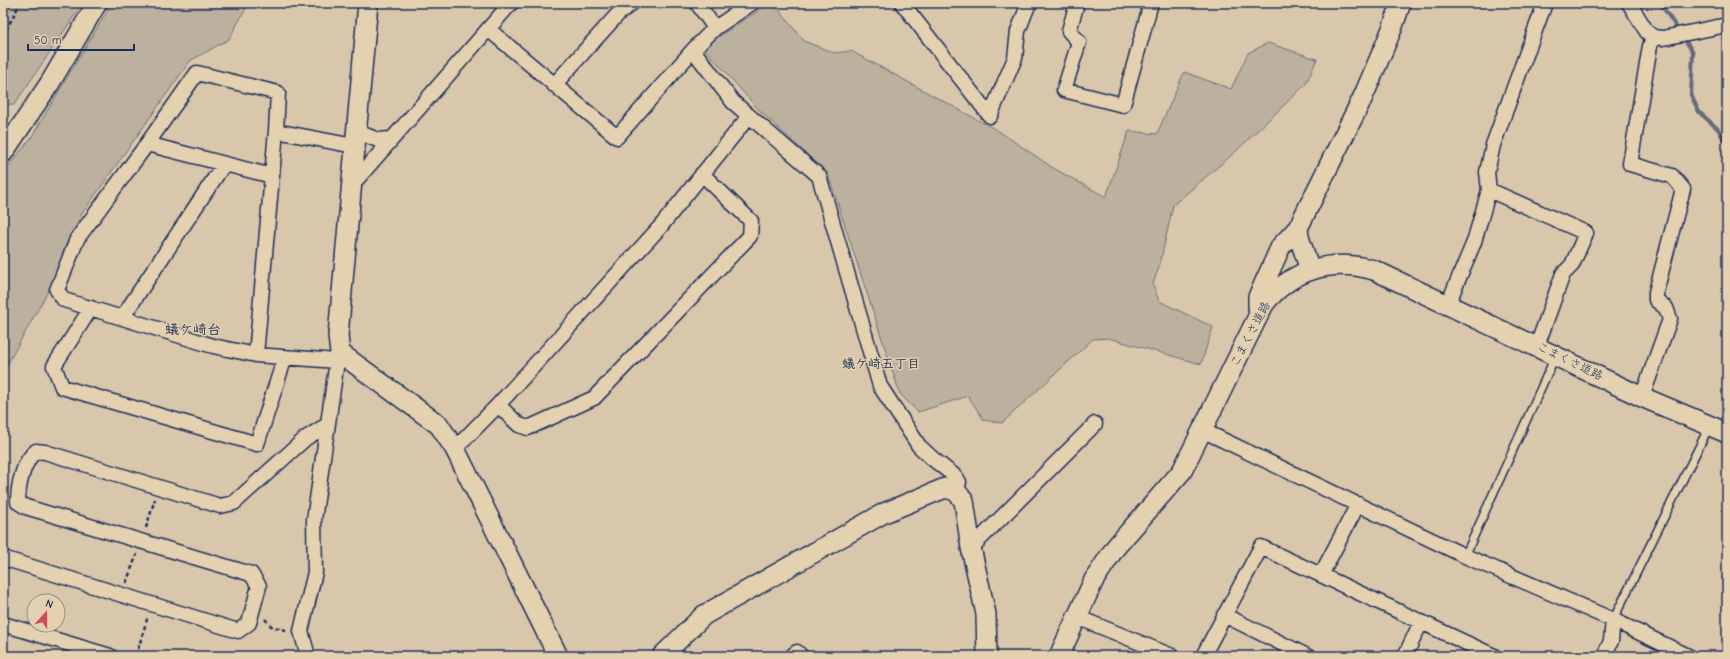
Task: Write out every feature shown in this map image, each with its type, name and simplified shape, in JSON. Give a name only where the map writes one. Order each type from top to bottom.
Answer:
[{"type":"street","points":[[3,153],[50,83],[97,3]]},
{"type":"street","points":[[308,656],[300,631],[315,572],[314,520],[327,425],[340,358],[338,336],[368,3]]},
{"type":"street","points":[[351,186],[511,3]]},
{"type":"street","points":[[554,85],[602,31],[632,3]]},
{"type":"street","points":[[697,3],[715,28]]},
{"type":"street","points":[[488,29],[617,138],[693,50],[715,28],[752,3]]},
{"type":"street","points":[[902,3],[990,116],[1016,58],[1018,31],[1029,3]]},
{"type":"street","points":[[1077,3],[1069,30],[1079,42],[1064,90],[1123,104],[1151,3]]},
{"type":"street","points":[[1258,314],[1258,297],[1281,246],[1298,228],[1363,97],[1392,29],[1401,3]]},
{"type":"street","points":[[1448,304],[1474,242],[1489,190],[1487,172],[1493,144],[1545,3]]},
{"type":"street","points":[[1630,3],[1647,32],[1653,37],[1663,38],[1727,25]]},
{"type":"street","points":[[1642,397],[1670,319],[1666,308],[1656,300],[1656,292],[1683,189],[1672,176],[1630,164],[1650,46],[1653,37]]},
{"type":"street","points":[[693,50],[733,102],[819,176],[880,386],[919,446],[933,460],[956,477],[959,482],[956,491]]},
{"type":"street","points":[[256,354],[278,93],[197,73],[77,239],[57,290],[64,300],[213,346],[256,354],[340,358],[439,425],[455,449],[558,656]]},
{"type":"street","points":[[455,449],[498,405],[661,226],[749,116]]},
{"type":"street","points":[[276,131],[355,139],[391,139]]},
{"type":"street","points":[[147,144],[272,176]]},
{"type":"street","points":[[122,318],[224,164]]},
{"type":"street","points":[[498,405],[519,425],[528,428],[594,398],[750,236],[751,221],[702,174]]},
{"type":"street","points":[[1489,190],[1586,233],[1572,265],[1563,274],[1537,346]]},
{"type":"street","points":[[1298,228],[1299,237],[1310,270]]},
{"type":"street","name":"こまくさ道路","points":[[1059,656],[1094,580],[1115,548],[1182,471],[1258,314],[1273,293],[1295,276],[1310,270],[1342,266],[1361,266],[1374,270],[1642,397],[1727,433]]},
{"type":"street","points":[[91,308],[54,366],[62,387],[257,444],[286,356]]},
{"type":"street","points":[[971,548],[1095,424]]},
{"type":"street","points":[[3,558],[238,632],[249,623],[259,586],[250,574],[26,507],[18,502],[18,492],[29,456],[36,451],[45,452],[220,506],[234,503],[306,438],[327,425]]},
{"type":"street","points":[[1202,430],[1465,556],[1613,620],[1688,656]]},
{"type":"street","points":[[662,656],[704,615],[884,513],[946,488],[956,491],[964,501],[971,548],[986,614],[987,656]]},
{"type":"street","points":[[1321,575],[1358,504]]},
{"type":"street","points":[[1203,656],[1261,547],[1494,656]]},
{"type":"street","points":[[1224,615],[1291,653],[1307,656]]},
{"type":"street","points":[[1077,617],[1172,656]]},
{"type":"street","points":[[1604,656],[1611,641],[1613,620]]},
{"type":"street","points":[[1405,656],[1421,622]]},
{"type":"street","points":[[3,624],[110,656]]},
{"type":"street","points":[[792,656],[797,652],[801,656]]},
{"type":"lane","points":[[1465,556],[1556,355]]},
{"type":"lane","points":[[1613,620],[1709,426]]},
{"type":"path","points":[[3,36],[20,3]]},
{"type":"path","points":[[136,656],[151,604]]},
{"type":"path","points":[[263,616],[270,626],[285,632]]},
{"type":"shaded area","points":[[3,3],[83,3],[14,105],[3,103]]},
{"type":"shaded area","points":[[112,3],[249,3],[229,39],[190,61],[81,215],[51,286],[3,372],[3,173],[31,138]]},
{"type":"shaded area","points":[[770,3],[773,3],[804,41],[834,53],[851,51],[1000,132],[1053,168],[1106,197],[1129,131],[1157,134],[1184,72],[1231,89],[1248,53],[1268,43],[1317,59],[1306,84],[1234,153],[1173,205],[1160,264],[1153,284],[1159,301],[1213,327],[1201,364],[1108,338],[1093,339],[1002,423],[984,420],[968,396],[918,412],[900,394],[828,174],[758,109],[703,47]]},
{"type":"waterway","points":[[1660,3],[1693,52],[1691,95],[1699,112],[1718,129],[1727,145]]},
{"type":"waterway","points":[[1727,178],[1724,194],[1727,211]]},
{"type":"waterway","points":[[1727,308],[1727,324]]},
{"type":"district","name":"蟻ケ崎台","points":[[193,329]]},
{"type":"district","name":"蟻ケ崎五丁目","points":[[881,363]]}]
